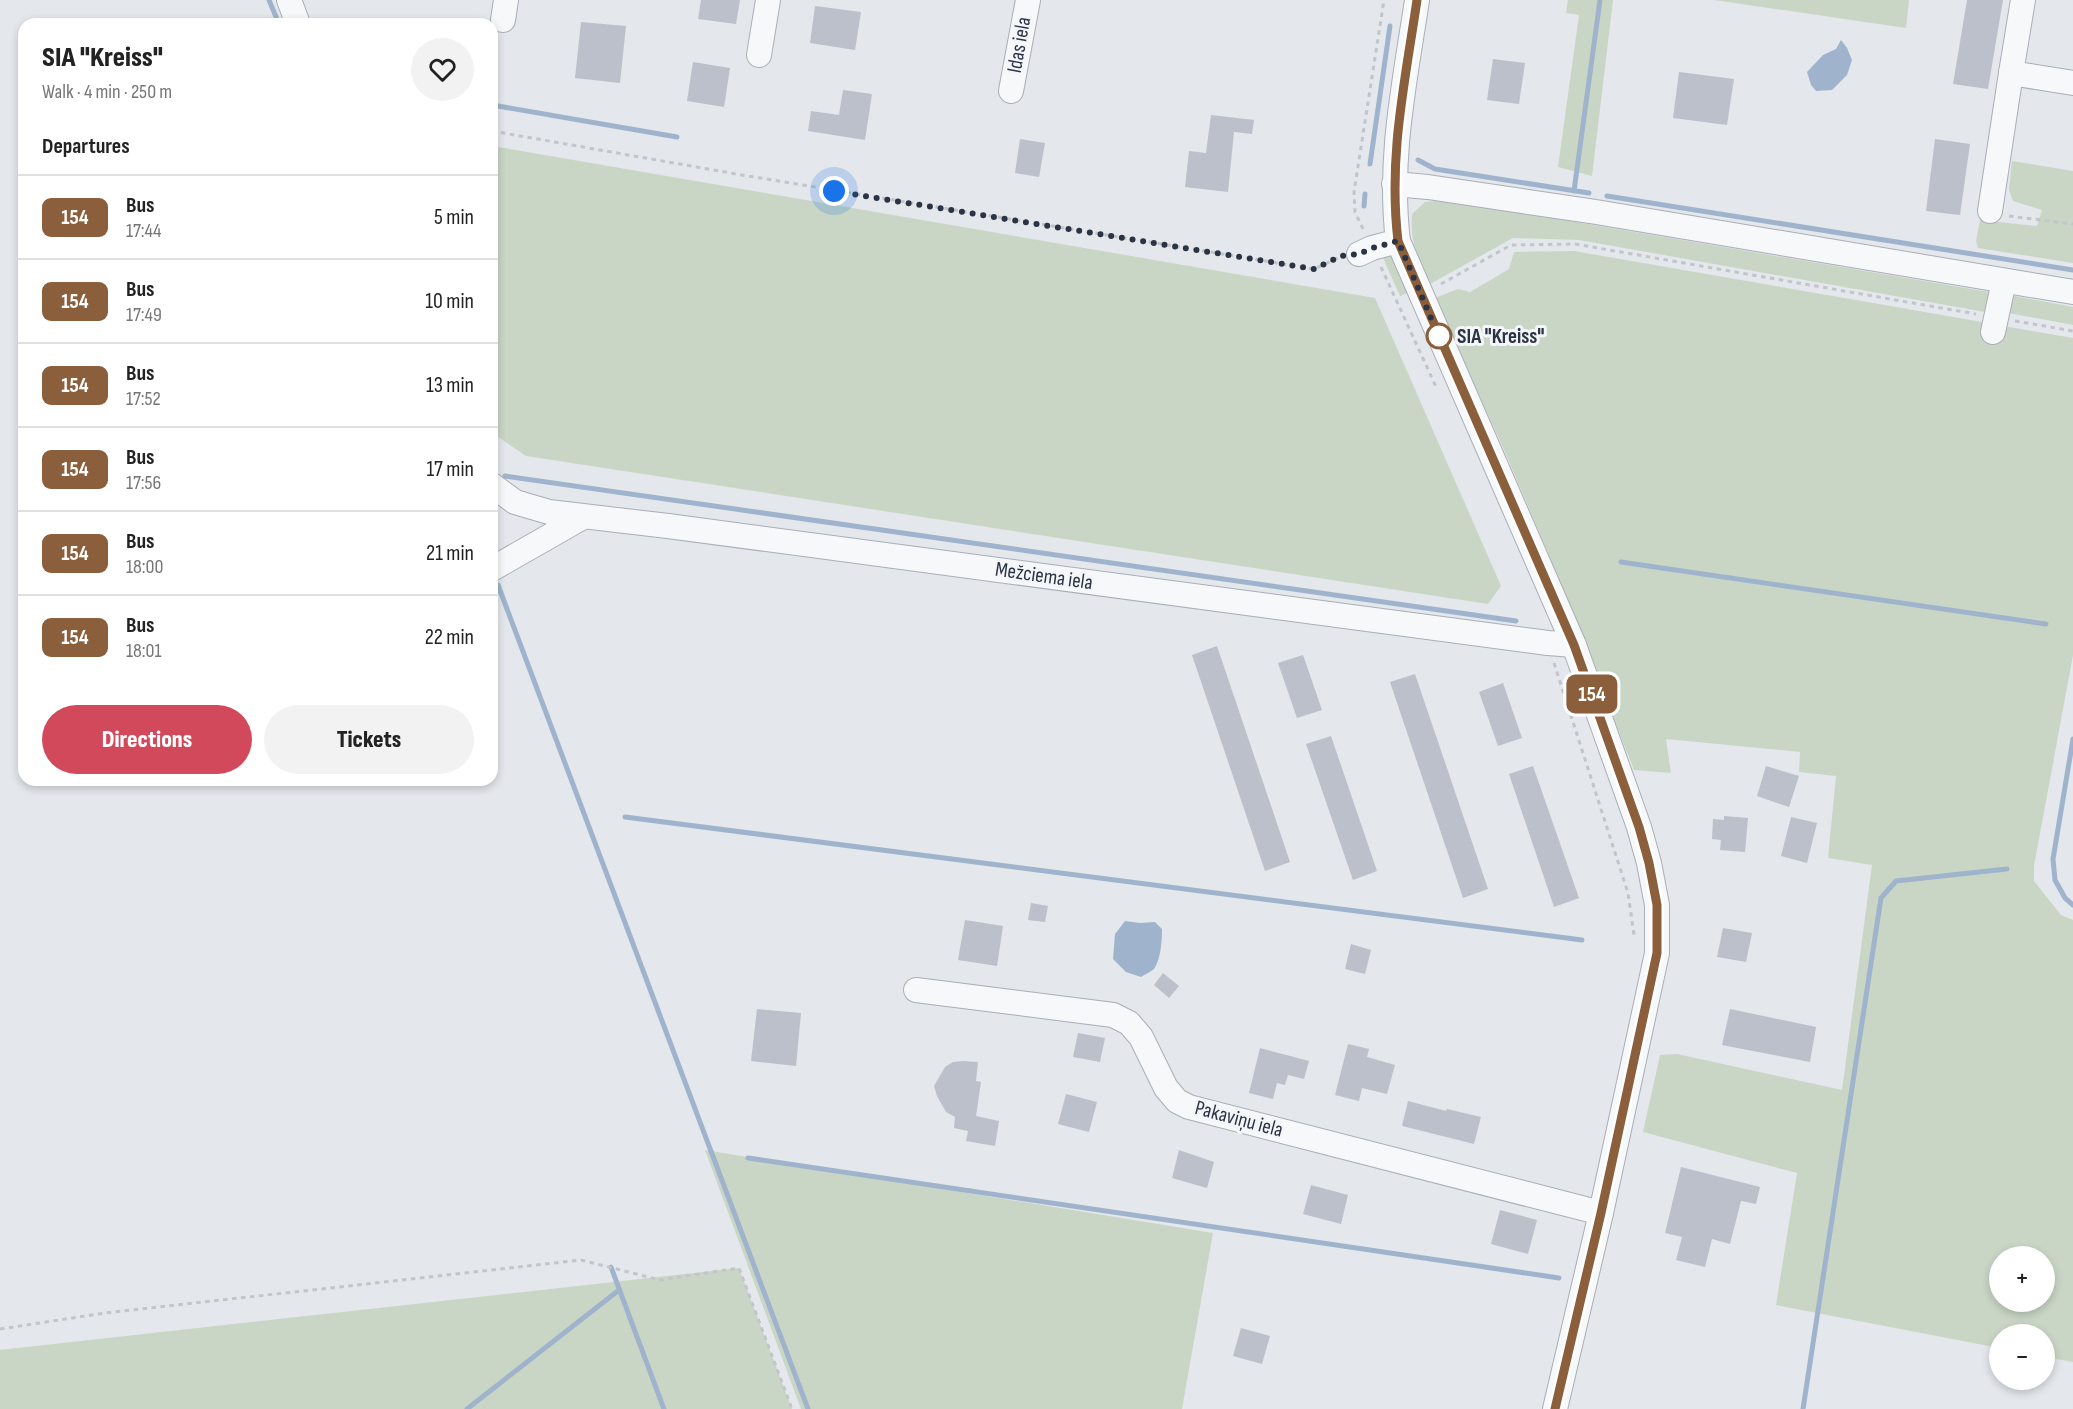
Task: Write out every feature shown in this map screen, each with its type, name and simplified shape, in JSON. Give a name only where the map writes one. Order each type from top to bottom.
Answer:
[{"type":"street","points":[[289,0],[296,18]]},
{"type":"street","points":[[759,55],[768,0]]},
{"type":"street","name":"Idas iela","points":[[1011,91],[1028,0]]},
{"type":"street","points":[[1417,0],[1397,125],[1394,184],[1398,241],[1574,645],[1639,827],[1657,905],[1657,953],[1601,1213],[1555,1409]]},
{"type":"street","points":[[1990,211],[2023,0]]},
{"type":"street","points":[[2011,73],[2073,83]]},
{"type":"street","points":[[1394,184],[1596,212],[2073,292]]},
{"type":"street","points":[[1366,251],[1398,241]]},
{"type":"street","points":[[1994,325],[2004,281]]},
{"type":"street","name":"Mežciema iela","points":[[498,488],[515,501],[549,512],[583,518],[680,528],[1574,645]]},
{"type":"street","points":[[498,566],[583,518]]},
{"type":"street","name":"Pakaviņu iela","points":[[916,990],[1113,1015],[1129,1023],[1141,1037],[1166,1089],[1177,1101],[1189,1107],[1601,1213]]},
{"type":"path","points":[[1384,0],[1354,192],[1355,212],[1366,251],[1399,305],[1437,389]]},
{"type":"path","points":[[498,132],[765,179],[1314,269],[1341,256],[1366,251]]},
{"type":"path","points":[[1990,211],[2020,219],[2073,224]]},
{"type":"path","points":[[1399,305],[1511,245],[1575,244],[1994,325],[2073,331]]},
{"type":"path","points":[[1548,643],[1628,893],[1634,938]]},
{"type":"path","points":[[0,1329],[105,1313],[581,1260],[660,1280],[739,1268],[792,1409]]},
{"type":"green space","points":[[1568,0],[1613,0],[1592,176],[1558,167],[1579,15],[1566,13]]},
{"type":"green space","points":[[1714,0],[1909,0],[1906,28]]},
{"type":"green space","points":[[498,147],[1375,298],[1501,586],[1488,604],[526,456],[498,437]]},
{"type":"green space","points":[[2012,161],[2073,171],[2073,263],[1978,248],[1976,241],[1980,220],[2037,226],[2042,210],[2013,201],[2009,189]]},
{"type":"green space","points":[[1445,200],[1989,292],[1985,312],[1579,240],[1513,238],[1430,284],[1414,242],[1412,214],[1425,202]]},
{"type":"green space","points":[[1392,251],[1410,292],[1400,296],[1381,253]]},
{"type":"green space","points":[[1574,251],[1982,322],[1982,333],[2003,326],[2073,338],[2073,655],[2034,866],[2034,881],[2061,915],[2073,920],[2073,1362],[2055,1359],[2055,1324],[1989,1324],[1989,1346],[1776,1305],[1797,1173],[1643,1132],[1660,1055],[1677,1054],[1842,1090],[1872,865],[1828,858],[1836,776],[1799,772],[1800,752],[1666,739],[1671,773],[1634,770],[1549,555],[1435,298],[1458,289],[1470,292],[1509,269],[1514,252]]},
{"type":"green space","points":[[2009,295],[2073,307],[2073,325],[2004,312]]},
{"type":"green space","points":[[705,1150],[1213,1233],[1182,1409],[801,1409]]},
{"type":"green space","points":[[739,1268],[792,1409],[0,1409],[0,1350]]},
{"type":"water","points":[[1841,40],[1852,60],[1847,75],[1832,90],[1816,91],[1811,85],[1807,72],[1823,55],[1836,49]]},
{"type":"water","points":[[1125,921],[1155,922],[1162,929],[1161,949],[1156,965],[1153,970],[1141,977],[1126,972],[1113,959],[1115,934]]},
{"type":"building","points":[[701,0],[740,0],[736,24],[698,19]]},
{"type":"building","points":[[1967,0],[2003,0],[1988,89],[1953,84]]},
{"type":"building","points":[[815,6],[861,12],[855,50],[810,43]]},
{"type":"building","points":[[581,22],[626,26],[620,83],[575,78]]},
{"type":"building","points":[[1493,59],[1525,63],[1519,104],[1487,100]]},
{"type":"building","points":[[693,62],[730,68],[724,107],[687,101]]},
{"type":"building","points":[[1679,72],[1734,79],[1727,125],[1673,118]]},
{"type":"building","points":[[843,90],[872,94],[865,140],[808,131],[811,111],[839,115]]},
{"type":"building","points":[[1211,115],[1254,120],[1252,134],[1234,132],[1228,192],[1185,187],[1189,151],[1206,153]]},
{"type":"building","points":[[1020,139],[1045,143],[1039,177],[1015,173]]},
{"type":"building","points":[[1935,139],[1970,144],[1960,215],[1926,211]]},
{"type":"building","points":[[1217,646],[1290,862],[1265,871],[1192,655]]},
{"type":"building","points":[[1303,655],[1322,710],[1297,718],[1278,663]]},
{"type":"building","points":[[1415,674],[1488,889],[1463,898],[1390,682]]},
{"type":"building","points":[[1503,683],[1522,738],[1498,746],[1479,692]]},
{"type":"building","points":[[1331,736],[1377,871],[1353,880],[1306,744]]},
{"type":"building","points":[[1533,766],[1579,898],[1554,907],[1509,774]]},
{"type":"building","points":[[1766,766],[1799,776],[1789,807],[1757,796]]},
{"type":"building","points":[[1724,816],[1748,818],[1745,852],[1720,850],[1721,840],[1712,839],[1713,819],[1724,820]]},
{"type":"building","points":[[1791,817],[1817,823],[1807,863],[1781,856]]},
{"type":"building","points":[[1031,903],[1048,906],[1045,922],[1028,920]]},
{"type":"building","points":[[965,920],[1003,926],[997,966],[958,960]]},
{"type":"building","points":[[1723,928],[1752,933],[1746,962],[1717,957]]},
{"type":"building","points":[[1351,944],[1371,950],[1365,974],[1345,969]]},
{"type":"building","points":[[1163,973],[1179,986],[1169,998],[1154,985]]},
{"type":"building","points":[[757,1009],[801,1013],[796,1066],[751,1061]]},
{"type":"building","points":[[1730,1009],[1816,1027],[1810,1062],[1722,1045]]},
{"type":"building","points":[[1078,1033],[1105,1038],[1100,1062],[1073,1057]]},
{"type":"building","points":[[1348,1044],[1369,1049],[1367,1057],[1395,1065],[1387,1094],[1362,1088],[1359,1101],[1335,1095]]},
{"type":"building","points":[[1260,1048],[1309,1061],[1304,1079],[1288,1075],[1285,1085],[1277,1083],[1273,1099],[1249,1093]]},
{"type":"building","points":[[953,1062],[978,1062],[976,1081],[981,1082],[976,1116],[999,1121],[995,1146],[966,1141],[968,1131],[954,1128],[955,1117],[946,1112],[937,1096],[934,1086],[945,1067]]},
{"type":"building","points":[[1066,1094],[1097,1102],[1089,1132],[1058,1124]]},
{"type":"building","points":[[1408,1101],[1481,1117],[1474,1144],[1402,1126]]},
{"type":"building","points":[[1179,1150],[1214,1162],[1207,1188],[1172,1178]]},
{"type":"building","points":[[1681,1167],[1760,1187],[1756,1204],[1741,1201],[1730,1244],[1712,1239],[1705,1267],[1676,1260],[1682,1237],[1665,1233]]},
{"type":"building","points":[[1311,1185],[1348,1195],[1341,1224],[1303,1214]]},
{"type":"building","points":[[1500,1210],[1537,1220],[1528,1254],[1491,1244]]},
{"type":"building","points":[[1241,1328],[1270,1336],[1262,1364],[1233,1356]]},
{"type":"waterway","points":[[269,0],[276,18]]},
{"type":"waterway","points":[[1574,191],[1600,0]]},
{"type":"waterway","points":[[1370,164],[1390,26]]},
{"type":"waterway","points":[[498,106],[677,137]]},
{"type":"waterway","points":[[1418,160],[1435,169],[1589,193]]},
{"type":"waterway","points":[[1364,206],[1365,194]]},
{"type":"waterway","points":[[1607,196],[2073,270]]},
{"type":"waterway","points":[[505,476],[1516,621]]},
{"type":"waterway","points":[[1621,562],[2046,624]]},
{"type":"waterway","points":[[498,585],[808,1409]]},
{"type":"waterway","points":[[2073,739],[2053,859],[2055,880],[2065,898],[2073,905]]},
{"type":"waterway","points":[[625,817],[1582,940]]},
{"type":"waterway","points":[[1803,1409],[1881,898],[1896,881],[2007,869]]},
{"type":"waterway","points":[[748,1158],[1559,1278]]},
{"type":"waterway","points":[[611,1267],[664,1409]]},
{"type":"waterway","points":[[467,1409],[619,1290]]},
{"type":"bus line","name":"154","points":[[1417,0],[1397,125],[1394,211],[1398,241],[1574,645],[1639,827],[1657,905],[1657,953],[1644,1019],[1555,1409]]},
{"type":"place","name":"SIA \"Kreiss\"","points":[[1439,336]]},
{"type":"route","points":[[834,191],[1314,269],[1341,256],[1359,254],[1398,241],[1440,339],[1439,336]]}]
